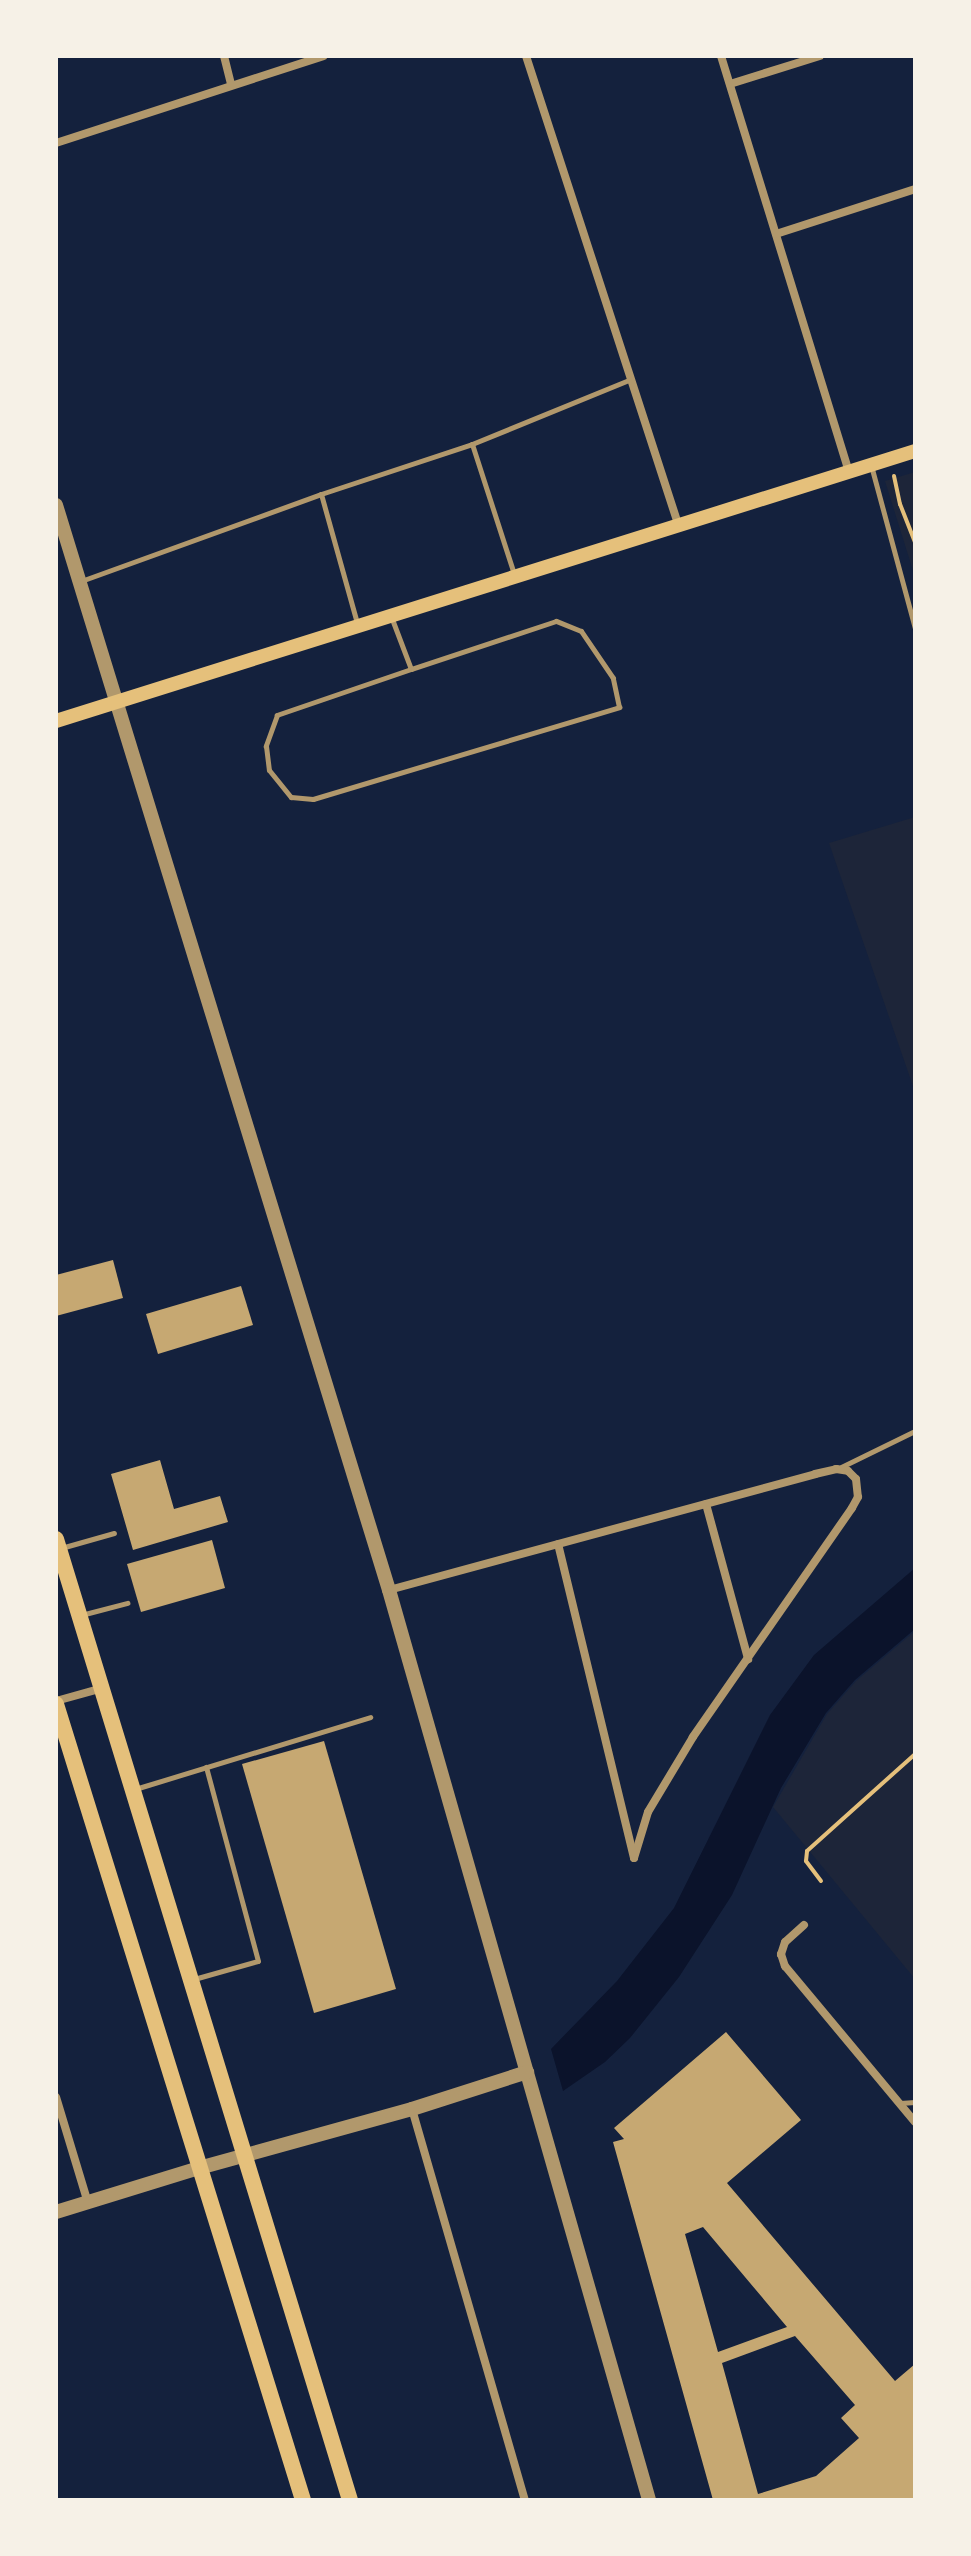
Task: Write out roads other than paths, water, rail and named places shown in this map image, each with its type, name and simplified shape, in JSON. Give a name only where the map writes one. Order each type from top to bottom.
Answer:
[{"type":"main road","points":[[56,721],[516,579],[848,469],[915,451]]},
{"type":"main road","points":[[58,1544],[350,2500]]},
{"type":"main road","points":[[56,1702],[303,2500]]},
{"type":"street","points":[[224,56],[231,85]]},
{"type":"street","points":[[56,143],[323,56]]},
{"type":"street","points":[[526,56],[678,525]]},
{"type":"street","points":[[721,56],[848,469]]},
{"type":"street","points":[[730,84],[820,56]]},
{"type":"street","points":[[776,234],[915,189]]},
{"type":"street","points":[[56,505],[389,1590],[649,2500]]},
{"type":"street","points":[[389,1590],[558,1544],[836,1469],[848,1471],[856,1479],[858,1497],[852,1508],[693,1737],[648,1812],[634,1858],[558,1544]]},
{"type":"street","points":[[706,1504],[748,1659]]},
{"type":"street","points":[[56,1702],[103,1688]]},
{"type":"street","points":[[804,1925],[783,1948],[785,1966],[915,2122]]},
{"type":"street","points":[[56,2212],[199,2168],[412,2109],[527,2072]]},
{"type":"street","points":[[56,2097],[88,2203]]},
{"type":"street","points":[[412,2109],[525,2500]]},
{"type":"lane","points":[[79,582],[321,494],[472,444],[629,380]]},
{"type":"lane","points":[[472,444],[516,579]]},
{"type":"lane","points":[[871,464],[915,628]]},
{"type":"lane","points":[[321,494],[358,626]]},
{"type":"lane","points":[[392,618],[411,669]]},
{"type":"lane","points":[[556,621],[581,631],[613,678],[619,707],[313,799],[291,797],[269,770],[266,746],[277,715],[411,669],[556,621]]},
{"type":"lane","points":[[836,1469],[915,1431]]},
{"type":"lane","points":[[58,1544],[114,1533]]},
{"type":"lane","points":[[80,1615],[127,1603]]},
{"type":"lane","points":[[134,1790],[370,1717]]},
{"type":"lane","points":[[193,1979],[258,1961],[206,1767]]},
{"type":"lane","points":[[899,2103],[915,2102]]}]
